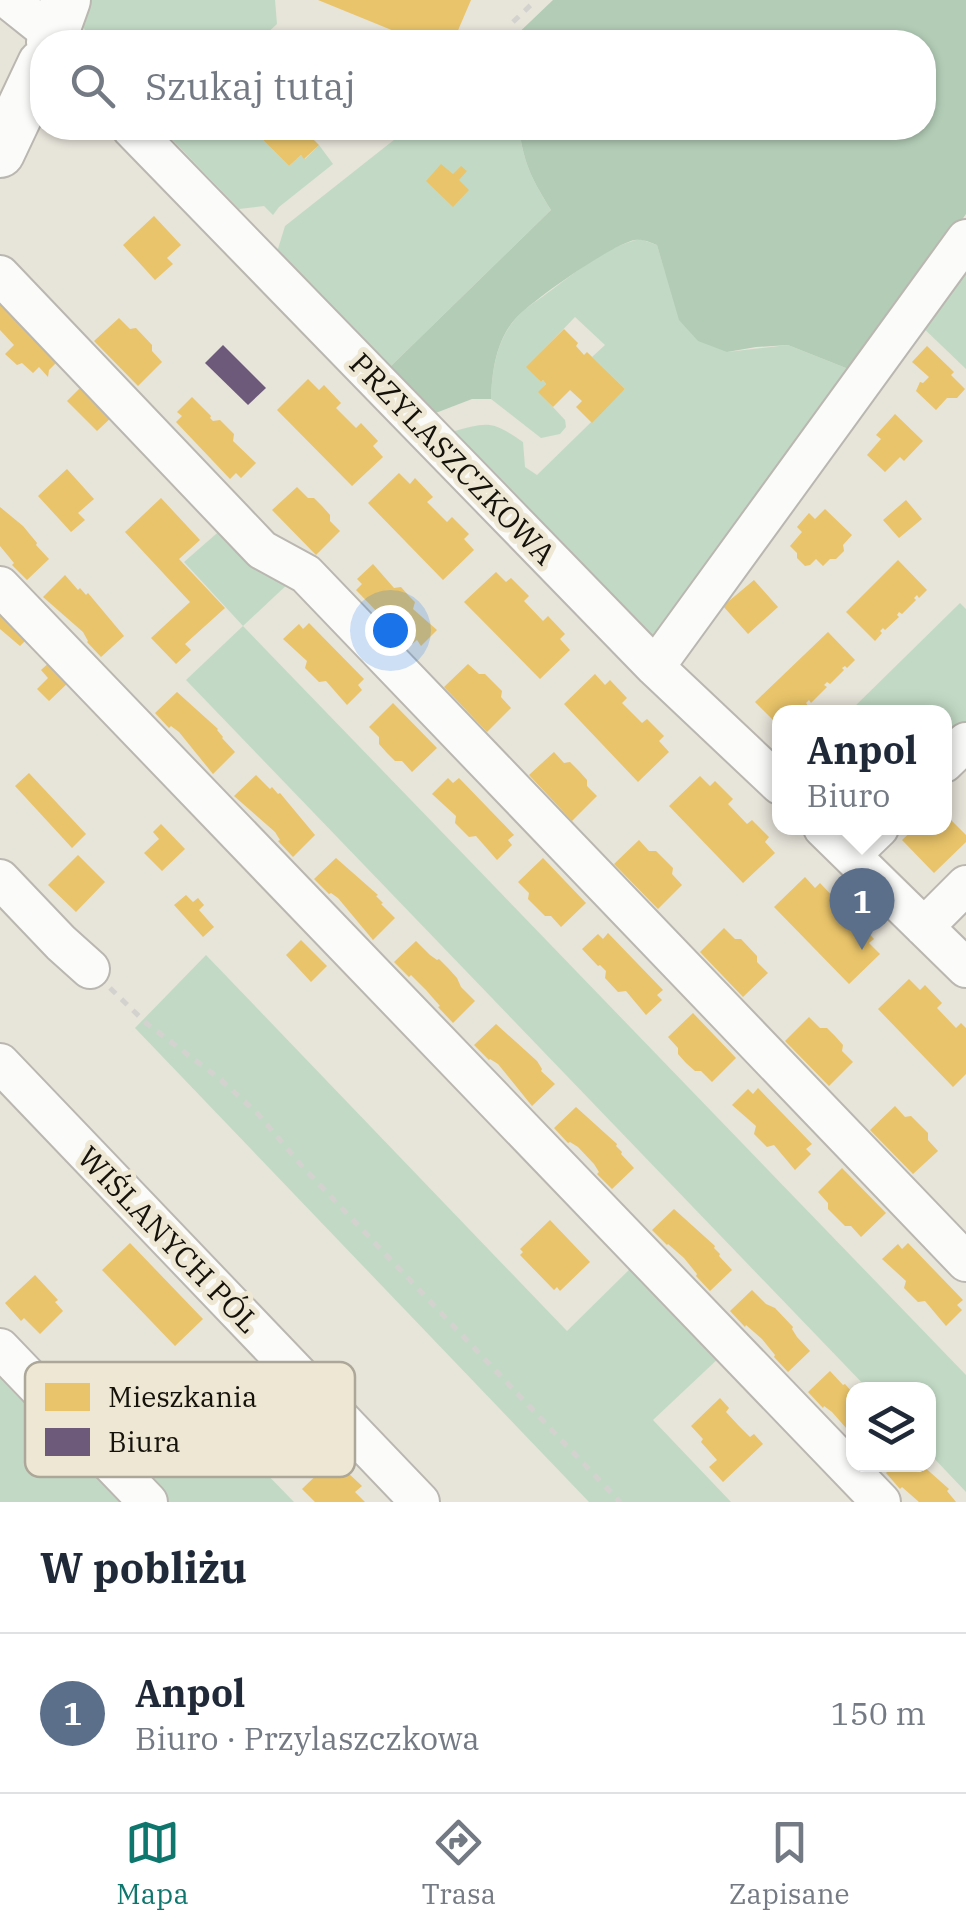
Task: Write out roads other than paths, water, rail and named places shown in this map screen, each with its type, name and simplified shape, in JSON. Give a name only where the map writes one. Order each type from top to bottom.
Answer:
[{"type":"main road","points":[[0,152],[30,89]]},
{"type":"street","points":[[8,0],[46,30]]},
{"type":"street","name":"PRZYLASZCZKOWA","points":[[143,140],[656,667],[772,777]]},
{"type":"street","points":[[656,667],[966,238]]},
{"type":"street","points":[[0,275],[262,550],[306,574],[966,1262]]},
{"type":"street","points":[[0,586],[882,1502]]},
{"type":"street","points":[[830,835],[966,968]]},
{"type":"street","points":[[851,855],[872,835]]},
{"type":"street","points":[[0,879],[61,944],[90,968]]},
{"type":"street","points":[[924,926],[966,886]]},
{"type":"street","name":"WIŚLANYCH PÓL","points":[[0,1063],[286,1362]]},
{"type":"street","points":[[0,1348],[25,1374]]},
{"type":"street","name":"WIŚLANYCH PÓL","points":[[355,1434],[420,1502]]},
{"type":"street","points":[[124,1477],[148,1502]]},
{"type":"place","name":"Anpol","points":[[862,950]]}]
